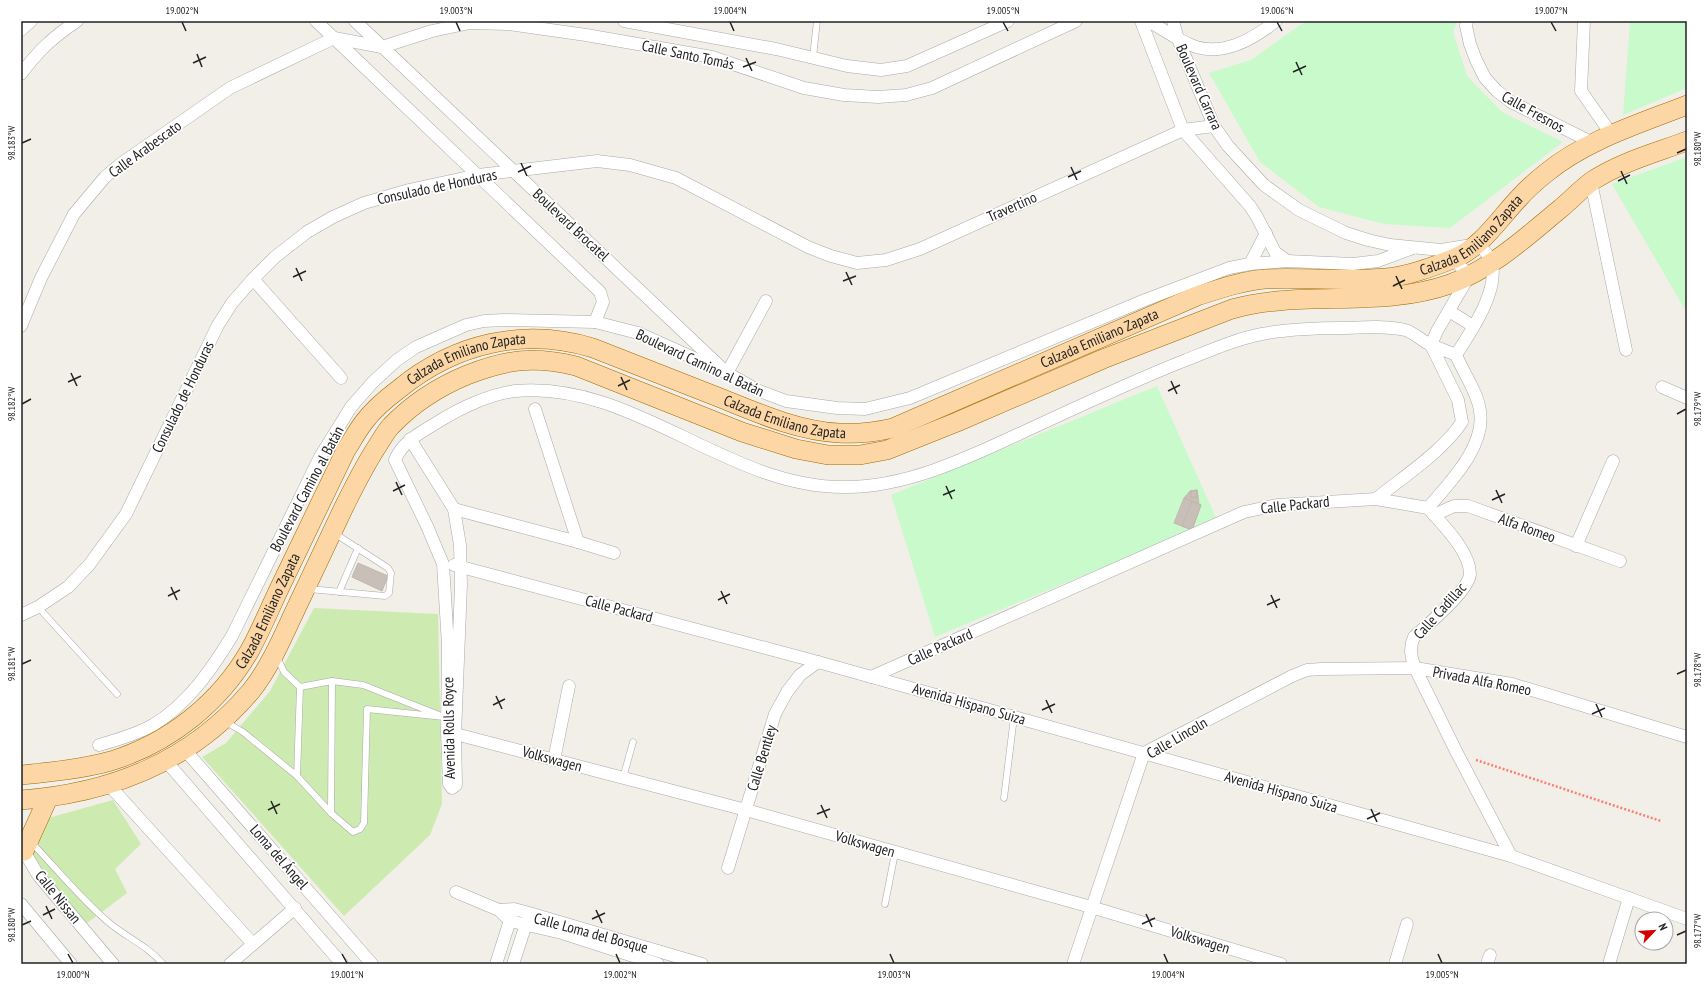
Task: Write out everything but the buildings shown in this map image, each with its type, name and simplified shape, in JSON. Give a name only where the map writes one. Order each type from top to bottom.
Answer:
[{"type":"main road","name":"Calzada Emiliano Zapata","points":[[21,775],[90,766],[116,759],[160,740],[191,719],[223,688],[249,651],[346,450],[364,422],[387,398],[412,378],[440,362],[462,352],[487,343],[512,339],[538,338],[572,341],[778,420],[812,430],[840,433],[871,432],[893,428],[1197,296],[1220,289],[1264,279],[1322,280],[1388,278],[1408,274],[1448,254],[1478,244],[1520,196],[1541,177],[1568,158],[1612,135],[1687,105]]},
{"type":"main road","name":"Calzada Emiliano Zapata","points":[[21,800],[48,798],[109,785],[139,774],[185,750],[223,720],[252,689],[275,652],[363,468],[390,428],[419,401],[450,382],[508,361],[536,359],[557,361],[576,366],[742,432],[796,449],[828,455],[860,456],[887,450],[957,422],[1103,359],[1232,309],[1252,303],[1404,295],[1438,288],[1469,276],[1514,247],[1591,182],[1611,170],[1627,162],[1687,141]]},
{"type":"main road","points":[[25,846],[48,798]]},
{"type":"street","points":[[21,30],[31,21]]},
{"type":"street","points":[[21,74],[34,57],[55,36],[77,21]]},
{"type":"street","name":"Boulevard Brocatel","points":[[316,21],[600,292],[603,302],[595,322]]},
{"type":"street","name":"Boulevard Brocatel","points":[[355,21],[726,373]]},
{"type":"street","name":"Calle Santo Tomás","points":[[624,21],[813,57],[847,66],[881,70],[907,66],[1008,21]]},
{"type":"street","name":"Calle Santo Tomás","points":[[334,38],[382,47],[432,31],[470,23],[508,24],[586,35],[712,56],[804,88],[844,95],[878,97],[906,95],[932,88],[1076,21]]},
{"type":"street","name":"Boulevard Carrara","points":[[1141,21],[1183,130],[1250,206],[1275,252],[1287,261]]},
{"type":"street","points":[[1148,21],[1178,39],[1193,46],[1206,49],[1222,49],[1237,45],[1262,32],[1276,21]]},
{"type":"street","name":"Boulevard Carrara","points":[[1173,21],[1178,39],[1214,126],[1228,146],[1264,184],[1299,210],[1346,233],[1375,242],[1448,254]]},
{"type":"street","points":[[1584,21],[1581,91],[1612,135]]},
{"type":"street","name":"Calle Fresnos","points":[[1467,23],[1470,44],[1476,60],[1485,78],[1497,92],[1511,102],[1593,144]]},
{"type":"street","name":"Calle Arabescato","points":[[21,326],[41,278],[74,214],[105,178],[122,163],[230,88],[334,38]]},
{"type":"street","name":"Travertino","points":[[808,247],[831,256],[857,263],[886,260],[920,249],[1183,130],[1214,126]]},
{"type":"street","name":"Consulado de Honduras","points":[[21,615],[38,607],[68,587],[89,565],[126,514],[218,325],[232,303],[275,257],[307,232],[333,217],[364,203],[408,190],[478,175],[514,172],[597,161],[630,165],[676,178],[808,247]]},
{"type":"street","points":[[1591,182],[1626,350]]},
{"type":"street","points":[[1250,264],[1266,233]]},
{"type":"street","points":[[1431,512],[1472,452],[1478,440],[1481,424],[1480,410],[1474,392],[1456,355],[1483,308],[1493,280],[1492,262],[1478,244]]},
{"type":"street","name":"Boulevard Camino al Batán","points":[[99,746],[120,739],[152,725],[177,708],[201,683],[217,661],[232,636],[320,457],[351,407],[372,382],[397,360],[416,347],[466,325],[484,321],[504,320],[595,322],[638,332],[726,373],[757,390],[786,401],[837,408],[865,409],[889,405],[910,398],[1152,297],[1229,268],[1250,264],[1287,261],[1353,264],[1378,261],[1413,248]]},
{"type":"street","points":[[1376,499],[1445,443],[1456,432],[1462,422],[1458,400],[1431,345],[1437,330],[1469,276],[1448,254]]},
{"type":"street","points":[[253,279],[341,378]]},
{"type":"street","points":[[726,373],[766,301]]},
{"type":"street","points":[[1449,311],[1473,326]]},
{"type":"street","name":"Avenida Rolls Royce","points":[[451,733],[443,564],[427,526],[396,465],[395,460],[397,455],[410,439],[448,416],[477,401],[513,391],[544,390],[585,398],[624,410],[734,462],[801,484],[850,488],[908,478],[975,454],[1138,379],[1230,343],[1262,334],[1322,328],[1388,328],[1406,330],[1431,345],[1456,355]]},
{"type":"street","points":[[1662,387],[1687,398]]},
{"type":"street","points":[[536,409],[578,542]]},
{"type":"street","points":[[1462,422],[1481,424]]},
{"type":"street","points":[[410,439],[454,509],[614,553]]},
{"type":"street","points":[[1576,546],[1613,461]]},
{"type":"street","name":"Calle Packard","points":[[443,564],[461,566],[871,677],[1244,512],[1277,505],[1376,499],[1431,512]]},
{"type":"street","name":"Alfa Romeo","points":[[1431,512],[1454,506],[1468,506],[1620,561]]},
{"type":"street","name":"Avenida Rolls Royce","points":[[451,733],[461,566],[460,545],[454,509]]},
{"type":"street","name":"Calle Cadillac","points":[[1431,512],[1456,540],[1465,557],[1470,574],[1466,586],[1459,594],[1414,637],[1411,645],[1411,651],[1415,668],[1457,753],[1511,856]]},
{"type":"street","name":"Calle Bentley","points":[[728,868],[775,714],[787,692],[800,675],[818,662]]},
{"type":"street","name":"Calle Lincoln","points":[[1074,961],[1144,753],[1292,676],[1307,670],[1321,668],[1415,668]]},
{"type":"street","name":"Privada Alfa Romeo","points":[[1415,668],[1512,684],[1687,737]]},
{"type":"street","name":"Avenida Hispano Suiza","points":[[871,677],[1511,856],[1687,919]]},
{"type":"street","points":[[554,760],[569,686]]},
{"type":"street","name":"Volkswagen","points":[[451,733],[746,810],[1091,907],[1281,964]]},
{"type":"street","name":"Loma del Ángel","points":[[185,750],[372,964]]},
{"type":"street","name":"Loma del Ángel","points":[[166,761],[342,964]]},
{"type":"street","points":[[188,786],[204,772]]},
{"type":"street","points":[[109,785],[253,944]]},
{"type":"street","name":"Calle Nissan","points":[[25,846],[38,875],[113,964]]},
{"type":"street","points":[[456,892],[499,910],[510,921],[562,933],[658,964]]},
{"type":"street","points":[[1609,964],[1629,898]]},
{"type":"street","points":[[21,904],[72,964]]},
{"type":"street","points":[[230,964],[295,908]]},
{"type":"street","points":[[499,910],[514,909],[529,913]]},
{"type":"street","points":[[496,964],[514,909]]},
{"type":"street","name":"Calle Loma del Bosque","points":[[513,964],[529,913],[702,964]]},
{"type":"street","points":[[1396,964],[1407,924]]},
{"type":"lane","points":[[813,57],[817,21]]},
{"type":"lane","points":[[306,589],[385,596],[389,593],[390,570],[332,532]]},
{"type":"lane","points":[[339,592],[358,548]]},
{"type":"lane","points":[[38,607],[117,694]]},
{"type":"lane","points":[[275,652],[284,672],[300,687],[297,776]]},
{"type":"lane","points":[[223,720],[243,732],[297,776],[331,813],[353,832],[360,829],[364,823],[367,709],[444,717],[363,685],[332,681],[300,687]]},
{"type":"lane","points":[[331,813],[332,681]]},
{"type":"lane","points":[[1004,798],[1014,717]]},
{"type":"lane","points":[[623,778],[633,742]]},
{"type":"lane","points":[[25,846],[109,923],[132,938],[157,957],[163,964]]},
{"type":"lane","points":[[885,904],[895,853]]},
{"type":"path","points":[[1457,753],[1661,821]]},
{"type":"green space","points":[[1312,21],[1457,21],[1453,32],[1467,76],[1502,112],[1563,142],[1450,228],[1384,224],[1319,207],[1260,162],[1209,73],[1251,60],[1300,25]]},
{"type":"green space","points":[[1630,21],[1687,21],[1687,88],[1623,115]]},
{"type":"green space","points":[[1687,157],[1687,313],[1612,184]]},
{"type":"green space","points":[[1157,386],[1217,520],[935,637],[891,495]]},
{"type":"green space","points":[[314,608],[438,614],[442,804],[430,835],[344,916],[202,757],[226,743],[270,691]]},
{"type":"green space","points":[[113,800],[141,844],[115,869],[127,893],[86,924],[35,866],[32,838],[48,818]]}]
